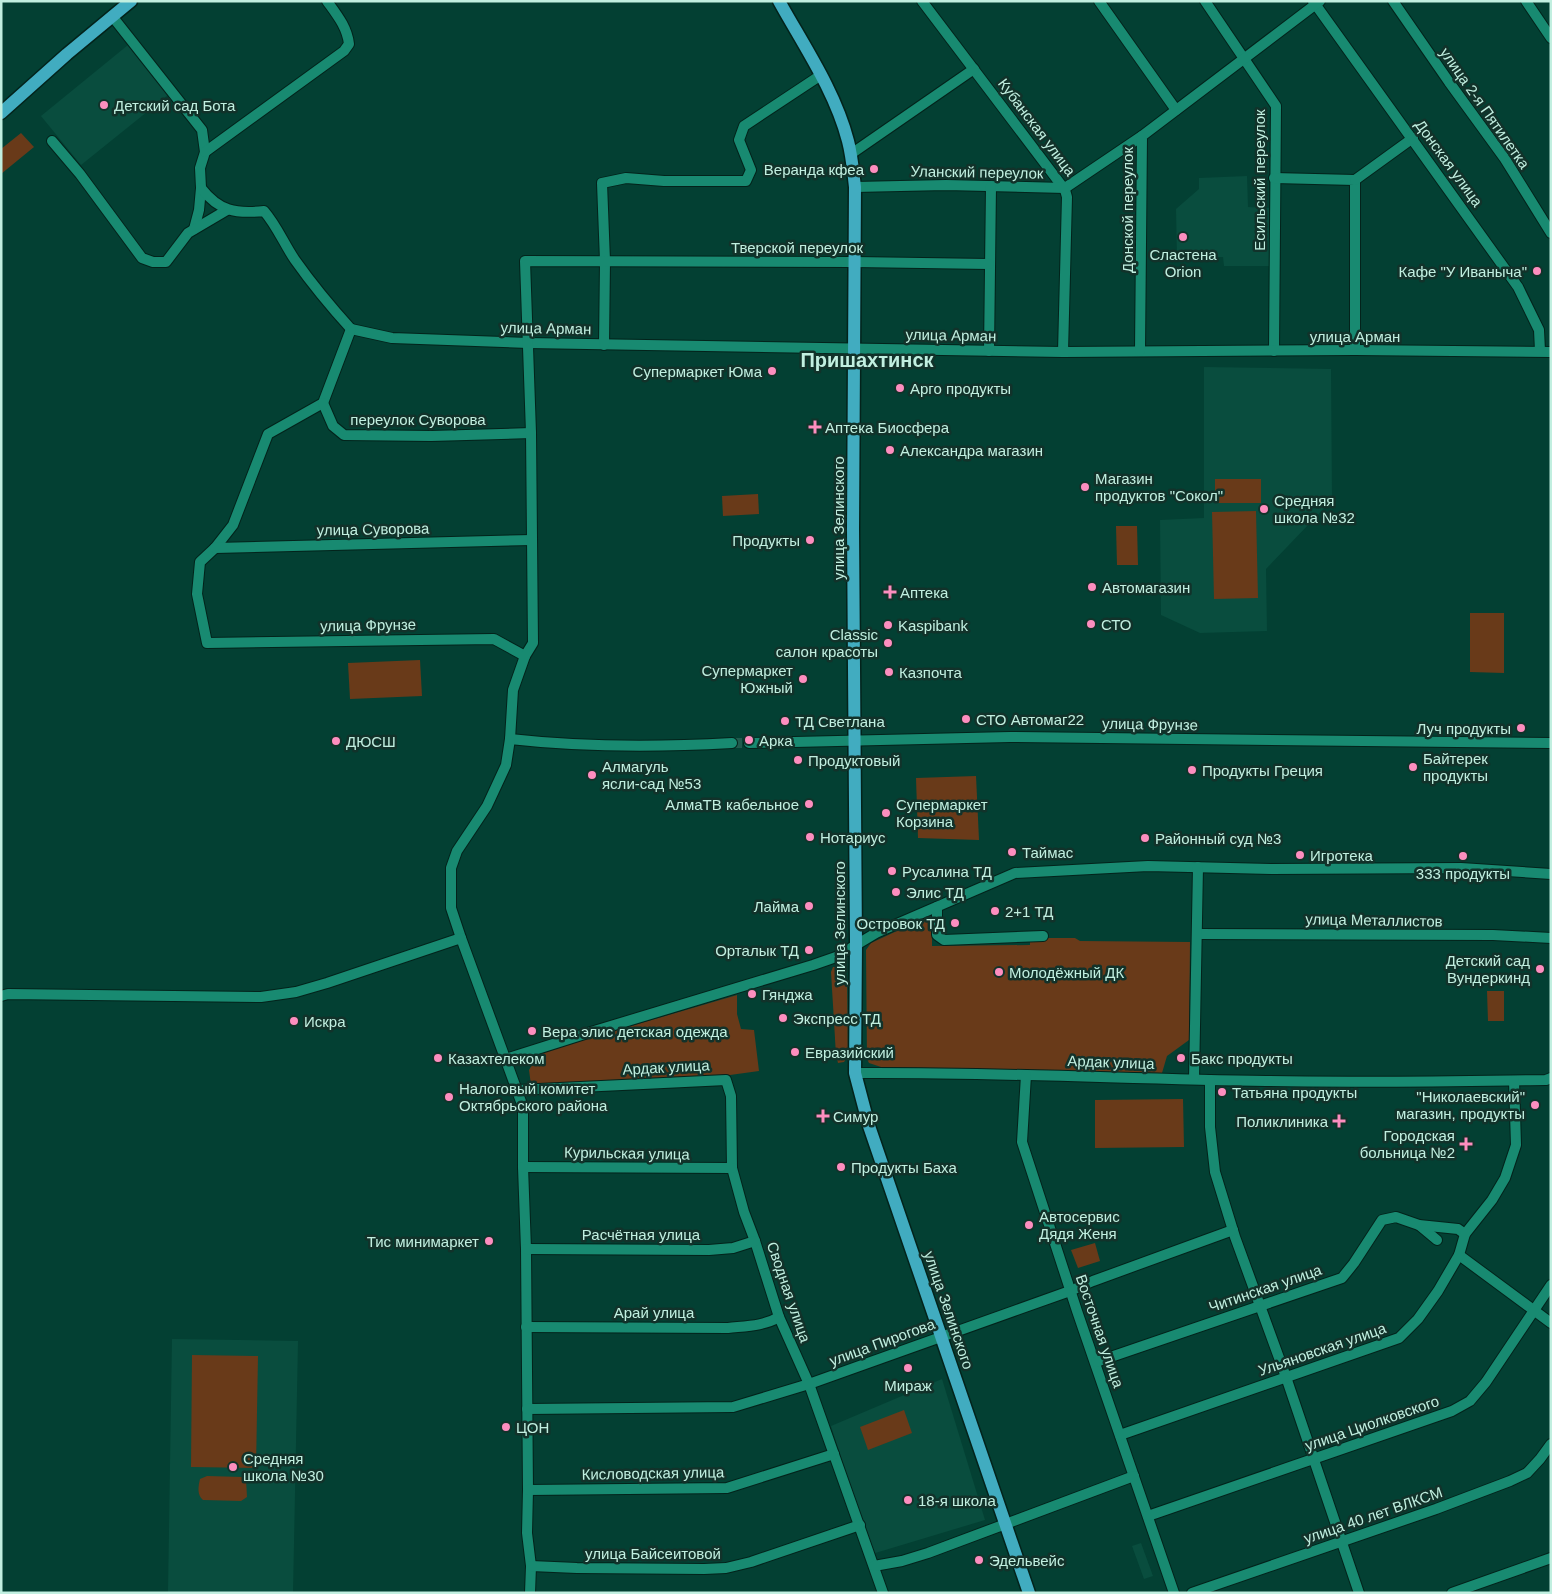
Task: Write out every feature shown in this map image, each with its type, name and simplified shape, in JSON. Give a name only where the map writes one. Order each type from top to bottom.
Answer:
[{"type":"main road","name":"улица Зелинского","points":[[779,1],[821,76],[845,130],[851,154],[855,187],[853,349],[855,1073],[869,1126],[1029,1593]]},
{"type":"main road","points":[[1,113],[127,2]]},
{"type":"street","points":[[205,152],[344,51],[349,44],[348,35],[340,19],[327,1]]},
{"type":"street","name":"Кубанская улица","points":[[922,1],[1064,188],[1067,197],[1063,352]]},
{"type":"street","points":[[1099,1],[1176,110]]},
{"type":"street","name":"Есильский переулок","points":[[1205,1],[1276,106],[1274,351]]},
{"type":"street","name":"улица 2-я Пятилетка","points":[[1393,1],[1448,82],[1505,159],[1551,233]]},
{"type":"street","points":[[1526,1],[1551,38]]},
{"type":"street","name":"Донской переулок","points":[[1140,351],[1142,136],[1317,2]]},
{"type":"street","name":"Донская улица","points":[[1317,2],[1518,287],[1539,330],[1546,352]]},
{"type":"street","points":[[112,16],[202,130],[205,152],[200,168],[199,210],[194,229]]},
{"type":"street","points":[[851,154],[974,69]]},
{"type":"street","points":[[604,345],[605,261],[602,183],[626,178],[664,181],[746,181],[751,170],[739,140],[744,126],[821,76]]},
{"type":"street","name":"Уланский переулок","points":[[855,187],[946,185],[1064,188],[1142,136]]},
{"type":"street","points":[[1274,178],[1355,180],[1412,138]]},
{"type":"street","points":[[52,140],[80,174],[142,258],[152,262],[166,262],[188,233],[227,210]]},
{"type":"street","points":[[1355,180],[1355,350]]},
{"type":"street","points":[[989,351],[991,186]]},
{"type":"street","points":[[201,188],[216,204],[227,210],[264,211],[275,224],[294,259],[332,309],[351,329],[323,403],[268,434],[233,525],[215,548]]},
{"type":"street","name":"Тверской переулок","points":[[528,344],[525,261],[989,264]]},
{"type":"street","name":"улица Арман","points":[[351,329],[392,338],[528,344],[1063,352],[1355,350],[1546,352]]},
{"type":"street","points":[[528,344],[533,643],[525,656],[513,690],[510,739],[506,765],[487,806],[457,851],[451,868],[451,908],[523,1107],[526,1249],[527,1533],[531,1566],[530,1593]]},
{"type":"street","name":"переулок Суворова","points":[[323,403],[333,426],[344,435],[531,434]]},
{"type":"street","name":"улица Суворова","points":[[215,548],[532,540]]},
{"type":"street","name":"улица Фрунзе","points":[[215,548],[200,562],[197,594],[207,643],[494,639],[525,656]]},
{"type":"street","name":"улица Фрунзе","points":[[749,743],[1010,737],[1551,743]]},
{"type":"street","points":[[510,739],[550,744],[683,745],[732,743]]},
{"type":"street","points":[[506,1060],[600,1029],[836,957],[856,943],[876,933],[1015,873],[1130,867],[1198,867],[1461,868],[1551,874]]},
{"type":"street","points":[[1194,1080],[1198,867]]},
{"type":"street","points":[[937,907],[937,935],[944,940],[1043,936]]},
{"type":"street","name":"улица Металлистов","points":[[1198,934],[1493,935],[1551,938]]},
{"type":"street","points":[[1,996],[8,994],[262,997],[296,992],[327,984],[461,938]]},
{"type":"street","name":"Ардак улица","points":[[855,1073],[1366,1082],[1548,1079]]},
{"type":"street","name":"Восточная улица","points":[[1026,1075],[1022,1142],[1070,1291],[1174,1593]]},
{"type":"street","name":"Ардак улица","points":[[518,1090],[726,1080]]},
{"type":"street","name":"Сводная улица","points":[[726,1080],[731,1096],[732,1168],[744,1212],[779,1316],[809,1384],[883,1593]]},
{"type":"street","points":[[1210,1080],[1210,1127],[1215,1172],[1233,1230],[1286,1377],[1359,1593]]},
{"type":"street","name":"Ульяновская улица","points":[[1120,1435],[1399,1338],[1418,1320],[1438,1291],[1459,1255],[1465,1234],[1492,1200],[1505,1178],[1516,1145],[1514,1081]]},
{"type":"street","name":"Курильская улица","points":[[523,1167],[732,1168]]},
{"type":"street","name":"Читинская улица","points":[[1096,1362],[1342,1278],[1382,1220],[1396,1217],[1419,1225]]},
{"type":"street","points":[[1419,1225],[1458,1229],[1465,1234]]},
{"type":"street","points":[[1419,1225],[1437,1240]]},
{"type":"street","name":"улица Пирогова","points":[[527,1408],[733,1407],[809,1384],[1070,1291],[1233,1230]]},
{"type":"street","name":"Расчётная улица","points":[[526,1249],[710,1250],[733,1248],[755,1241]]},
{"type":"street","points":[[1459,1255],[1551,1323]]},
{"type":"street","name":"улица Циолковского","points":[[1148,1516],[1452,1411],[1470,1401],[1486,1382],[1551,1285]]},
{"type":"street","name":"Арай улица","points":[[526,1327],[728,1328],[771,1322],[779,1316]]},
{"type":"street","name":"улица 40 лет ВЛКСМ","points":[[1192,1593],[1510,1482],[1526,1473],[1551,1444]]},
{"type":"street","name":"Кисловодская улица","points":[[528,1490],[727,1488],[834,1454]]},
{"type":"street","points":[[874,1566],[902,1561],[1006,1525],[1134,1476]]},
{"type":"street","name":"улица Байсеитовой","points":[[531,1566],[704,1570],[726,1568],[751,1562],[860,1525]]},
{"type":"street","points":[[1452,1593],[1551,1558]]},
{"type":"shaded area","name":"Детский сад Бота","points":[[128,45],[168,95],[81,165],[41,116]]},
{"type":"shaded area","points":[[21,133],[34,147],[1,174],[1,149]]},
{"type":"shaded area","points":[[1247,176],[1248,207],[1269,208],[1270,266],[1224,266],[1223,257],[1177,257],[1176,209],[1199,189],[1199,178]]},
{"type":"shaded area","name":"Средняя школа №32","points":[[1204,367],[1331,369],[1332,500],[1266,569],[1267,631],[1200,633],[1161,615],[1160,520],[1204,518]]},
{"type":"shaded area","points":[[1215,479],[1261,479],[1261,503],[1215,503]]},
{"type":"shaded area","points":[[758,494],[759,514],[723,516],[722,496]]},
{"type":"shaded area","points":[[1256,511],[1258,598],[1214,599],[1212,512]]},
{"type":"shaded area","points":[[1116,526],[1137,526],[1138,565],[1117,565]]},
{"type":"shaded area","points":[[1470,613],[1504,613],[1504,673],[1470,672]]},
{"type":"shaded area","points":[[420,660],[422,696],[350,699],[348,663]]},
{"type":"shaded area","points":[[976,776],[979,840],[918,838],[916,778]]},
{"type":"shaded area","points":[[927,917],[932,920],[932,946],[1030,945],[1030,938],[1075,938],[1080,941],[1190,942],[1189,1040],[1167,1056],[1162,1073],[881,1067],[869,1063],[867,1059],[866,950],[871,943]]},
{"type":"shaded area","points":[[833,967],[838,967],[847,976],[848,1056],[844,1062],[838,1063],[831,972]]},
{"type":"shaded area","points":[[1487,991],[1504,991],[1504,1021],[1488,1021]]},
{"type":"shaded area","points":[[737,995],[737,1014],[741,1029],[754,1030],[759,1071],[730,1075],[531,1085],[529,1070],[539,1053]]},
{"type":"shaded area","points":[[1183,1099],[1184,1147],[1095,1148],[1095,1100]]},
{"type":"shaded area","points":[[1095,1243],[1100,1261],[1078,1268],[1071,1250]]},
{"type":"shaded area","name":"Средняя школа №30","points":[[172,1339],[298,1341],[293,1593],[168,1593]]},
{"type":"shaded area","points":[[192,1355],[258,1356],[256,1468],[191,1467]]},
{"type":"shaded area","points":[[942,1379],[985,1520],[872,1554],[831,1426]]},
{"type":"shaded area","points":[[904,1410],[912,1433],[868,1450],[860,1427]]},
{"type":"shaded area","points":[[207,1476],[243,1477],[246,1479],[247,1497],[241,1501],[203,1500],[199,1493],[200,1479]]},
{"type":"shaded area","points":[[1141,1543],[1153,1576],[1144,1579],[1132,1546]]},
{"type":"tunnel","points":[[732,743],[749,743]]},
{"type":"place","name":"Детский сад Бота","points":[[104,105]]},
{"type":"place","name":"Веранда кфеа","points":[[874,169]]},
{"type":"place","name":"Сластена Orion","points":[[1183,237]]},
{"type":"place","name":"Кафе \"У Иваныча\"","points":[[1537,271]]},
{"type":"place","name":"Супермаркет Юма","points":[[772,371]]},
{"type":"place","name":"Арго продукты","points":[[900,388]]},
{"type":"place","name":"Аптека Биосфера","points":[[815,427]]},
{"type":"place","name":"Александра магазин","points":[[890,450]]},
{"type":"place","name":"Магазин продуктов \"Сокол\"","points":[[1085,487]]},
{"type":"place","name":"Средняя школа №32","points":[[1264,509]]},
{"type":"place","name":"Продукты","points":[[810,540]]},
{"type":"place","name":"Автомагазин","points":[[1092,587]]},
{"type":"place","name":"Аптека","points":[[890,592]]},
{"type":"place","name":"СТО","points":[[1091,624]]},
{"type":"place","name":"Kaspibank","points":[[888,625]]},
{"type":"place","name":"Classic салон красоты","points":[[888,643]]},
{"type":"place","name":"Казпочта","points":[[889,672]]},
{"type":"place","name":"Супермаркет Южный","points":[[803,679]]},
{"type":"place","name":"СТО Автомаг22","points":[[966,719]]},
{"type":"place","name":"ТД Светлана","points":[[785,721]]},
{"type":"place","name":"Луч продукты","points":[[1521,728]]},
{"type":"place","name":"Арка","points":[[749,740]]},
{"type":"place","name":"ДЮСШ","points":[[336,741]]},
{"type":"place","name":"Продуктовый","points":[[798,760]]},
{"type":"place","name":"Байтерек продукты","points":[[1413,767]]},
{"type":"place","name":"Продукты Греция","points":[[1192,770]]},
{"type":"place","name":"Алмагуль ясли-сад №53","points":[[592,775]]},
{"type":"place","name":"АлмаТВ кабельное","points":[[809,804]]},
{"type":"place","name":"Супермаркет Корзина","points":[[886,813]]},
{"type":"place","name":"Нотариус","points":[[810,837]]},
{"type":"place","name":"Районный суд №3","points":[[1145,838]]},
{"type":"place","name":"Таймас","points":[[1012,852]]},
{"type":"place","name":"Игротека","points":[[1300,855]]},
{"type":"place","name":"333 продукты","points":[[1463,856]]},
{"type":"place","name":"Русалина ТД","points":[[892,871]]},
{"type":"place","name":"Элис ТД","points":[[896,892]]},
{"type":"place","name":"Лайма","points":[[809,906]]},
{"type":"place","name":"2+1 ТД","points":[[995,911]]},
{"type":"place","name":"Островок ТД","points":[[955,923]]},
{"type":"place","name":"Орталык ТД","points":[[809,950]]},
{"type":"place","name":"Детский сад Вундеркинд","points":[[1540,969]]},
{"type":"place","name":"Молодёжный ДК","points":[[999,972]]},
{"type":"place","name":"Гянджа","points":[[752,994]]},
{"type":"place","name":"Экспресс ТД","points":[[783,1018]]},
{"type":"place","name":"Искра","points":[[294,1021]]},
{"type":"place","name":"Вера элис детская одежда","points":[[532,1031]]},
{"type":"place","name":"Евразийский","points":[[795,1052]]},
{"type":"place","name":"Казахтелеком","points":[[438,1058]]},
{"type":"place","name":"Бакс продукты","points":[[1181,1058]]},
{"type":"place","name":"Татьяна продукты","points":[[1222,1092]]},
{"type":"place","name":"Налоговый комитет Октябрьского района","points":[[449,1097]]},
{"type":"place","name":"\"Николаевский\" магазин, продукты","points":[[1535,1105]]},
{"type":"place","name":"Симур","points":[[823,1116]]},
{"type":"place","name":"Поликлиника","points":[[1339,1121]]},
{"type":"place","name":"Городская больница №2","points":[[1466,1144]]},
{"type":"place","name":"Продукты Баха","points":[[841,1167]]},
{"type":"place","name":"Автосервис Дядя Женя","points":[[1029,1225]]},
{"type":"place","name":"Тис минимаркет","points":[[489,1241]]},
{"type":"place","name":"Мираж","points":[[908,1368]]},
{"type":"place","name":"ЦОН","points":[[506,1427]]},
{"type":"place","name":"Средняя школа №30","points":[[233,1467]]},
{"type":"place","name":"18-я школа","points":[[908,1500]]},
{"type":"place","name":"Эдельвейс","points":[[979,1560]]},
{"type":"district","name":"Пришахтинск","points":[[867,360]]}]
